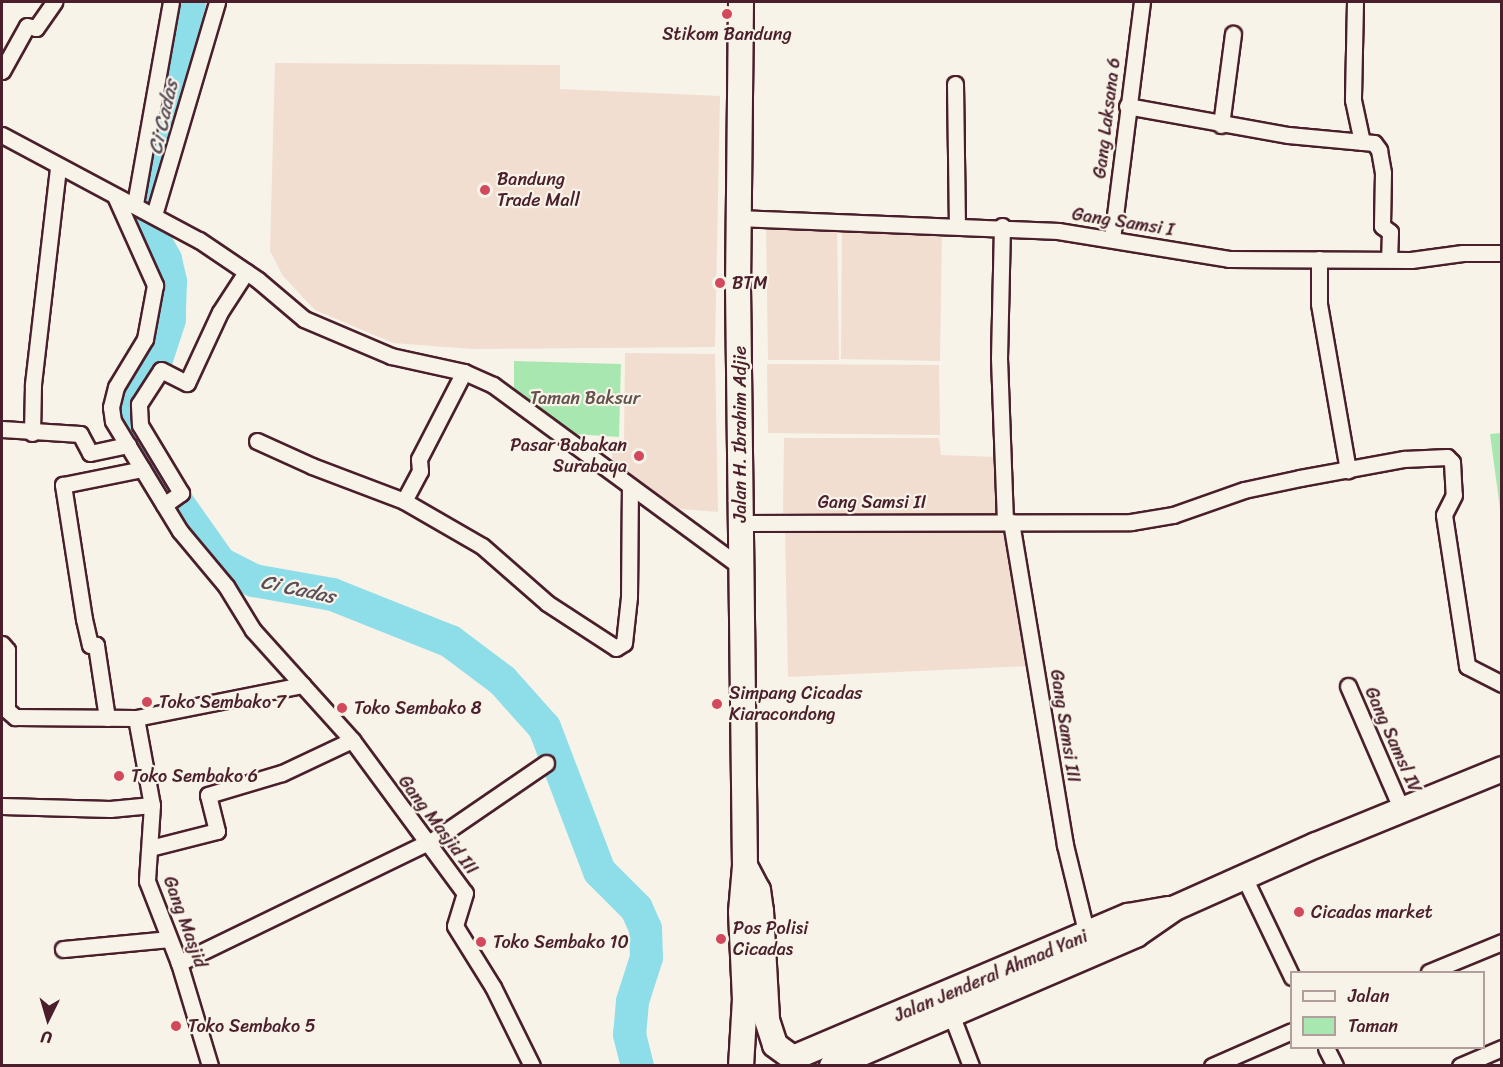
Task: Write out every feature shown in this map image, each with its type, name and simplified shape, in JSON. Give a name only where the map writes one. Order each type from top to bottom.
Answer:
[{"type":"main road","name":"Jalan H. Ibrahim Adjie","points":[[741,2],[738,218],[745,866],[741,912],[745,999],[741,1065]]},
{"type":"main road","name":"Jalan Jenderal Ahmad Yani","points":[[832,1065],[1136,935],[1175,908],[1244,877],[1502,769]]},
{"type":"main road","name":"Jalan H. Ibrahim Adjie","points":[[745,866],[758,890],[767,1020],[775,1045],[793,1058],[810,1054]]},
{"type":"main road","name":"Jalan Jenderal Ahmad Yani","points":[[810,1054],[1128,916],[1175,908]]},
{"type":"street","points":[[2,71],[27,26],[36,28],[54,2]]},
{"type":"street","points":[[145,210],[171,2]]},
{"type":"street","points":[[145,210],[217,2]]},
{"type":"street","name":"Gang Laksana 6","points":[[1112,239],[1142,2]]},
{"type":"street","points":[[1355,2],[1353,100],[1362,142]]},
{"type":"street","points":[[1221,125],[1233,34]]},
{"type":"street","points":[[955,84],[957,225]]},
{"type":"street","points":[[1128,106],[1221,125],[1374,143],[1379,150],[1385,196],[1382,226],[1390,232],[1389,260]]},
{"type":"street","points":[[2,135],[58,167],[145,210],[246,272],[304,319],[392,356],[464,372],[493,384],[741,567]]},
{"type":"street","points":[[32,433],[33,384],[58,167]]},
{"type":"street","points":[[115,196],[155,285],[145,339],[116,387],[111,407],[113,421],[142,469],[170,502],[181,493],[140,425],[139,404],[161,370],[187,383],[220,312],[246,272]]},
{"type":"street","name":"Gang Samsi I","points":[[738,218],[1002,226],[1112,239],[1229,259],[1389,260],[1502,253]]},
{"type":"street","name":"Gang Samsi III","points":[[1002,226],[999,358],[1011,528],[1065,845],[1087,935]]},
{"type":"street","points":[[1319,259],[1322,327],[1348,470]]},
{"type":"street","points":[[404,501],[420,471],[419,459],[464,372]]},
{"type":"street","points":[[2,430],[80,434],[90,453],[128,445]]},
{"type":"street","points":[[258,441],[312,466],[404,501],[482,546],[547,603],[616,648],[624,643],[628,597],[630,486]]},
{"type":"street","name":"Gang Samsi II","points":[[740,523],[1011,528],[1131,522],[1173,515],[1244,490],[1430,455],[1451,459],[1454,495],[1444,515],[1467,666],[1502,684]]},
{"type":"street","points":[[107,718],[96,645],[90,645],[84,619],[63,485],[142,469]]},
{"type":"street","name":"Gang Masjid III","points":[[170,502],[180,531],[226,585],[253,630],[352,740],[465,893],[455,926],[493,987],[532,1065]]},
{"type":"street","points":[[2,644],[7,650],[10,716],[136,718],[303,685]]},
{"type":"street","name":"Gang Samsl IV","points":[[1348,686],[1402,810]]},
{"type":"street","name":"Gang Masjid","points":[[136,718],[152,805],[147,881],[179,963],[210,1065]]},
{"type":"street","points":[[150,848],[217,831],[208,795],[282,773],[352,740]]},
{"type":"street","points":[[179,963],[428,841],[546,763]]},
{"type":"street","points":[[2,806],[110,809],[152,805]]},
{"type":"street","points":[[1244,877],[1290,973]]},
{"type":"street","points":[[63,949],[168,939]]},
{"type":"street","points":[[1431,971],[1502,942]]},
{"type":"street","points":[[951,1014],[971,1065]]},
{"type":"street","points":[[1212,1065],[1290,1032]]},
{"type":"street","points":[[1460,1065],[1502,1048]]},
{"type":"street","points":[[1327,1049],[1335,1065]]},
{"type":"shaded area","name":"Bandung Trade Mall","points":[[275,63],[560,65],[560,89],[720,96],[715,347],[472,349],[393,343],[315,310],[283,276],[270,251]]},
{"type":"shaded area","points":[[766,225],[837,225],[839,360],[768,360]]},
{"type":"shaded area","points":[[842,226],[942,227],[940,361],[841,359]]},
{"type":"shaded area","points":[[625,353],[715,354],[718,512],[669,508],[612,458],[613,443],[624,441]]},
{"type":"shaded area","points":[[767,364],[939,365],[940,435],[768,433]]},
{"type":"shaded area","points":[[784,438],[939,438],[941,455],[997,457],[995,520],[783,513]]},
{"type":"shaded area","points":[[1008,527],[1030,666],[788,677],[785,530]]},
{"type":"green space","name":"Taman Baksur","points":[[514,361],[621,364],[619,437],[573,434],[514,388]]},
{"type":"green space","points":[[1502,433],[1501,516],[1490,434]]},
{"type":"waterway","name":"Ci Cadas","points":[[189,2],[141,216],[165,259],[170,281],[169,319],[154,365],[127,403],[134,430],[167,488],[220,563],[253,580],[332,594],[450,641],[502,680],[544,727],[599,871],[636,908],[645,928],[646,957],[632,1001],[629,1034],[637,1066]]},
{"type":"place","name":"Stikom Bandung","points":[[727,14]]},
{"type":"place","name":"Bandung Trade Mall","points":[[485,190]]},
{"type":"place","name":"BTM","points":[[720,283]]},
{"type":"place","name":"Pasar Babakan Surabaya","points":[[639,456]]},
{"type":"place","name":"Toko Sembako 7","points":[[147,702]]},
{"type":"place","name":"Simpang Cicadas Kiaracondong","points":[[717,704]]},
{"type":"place","name":"Toko Sembako 8","points":[[342,708]]},
{"type":"place","name":"Toko Sembako 6","points":[[119,776]]},
{"type":"place","name":"Cicadas market","points":[[1299,912]]},
{"type":"place","name":"Pos Polisi Cicadas","points":[[721,939]]},
{"type":"place","name":"Toko Sembako 10","points":[[481,942]]},
{"type":"place","name":"Toko Sembako 5","points":[[176,1026]]}]
